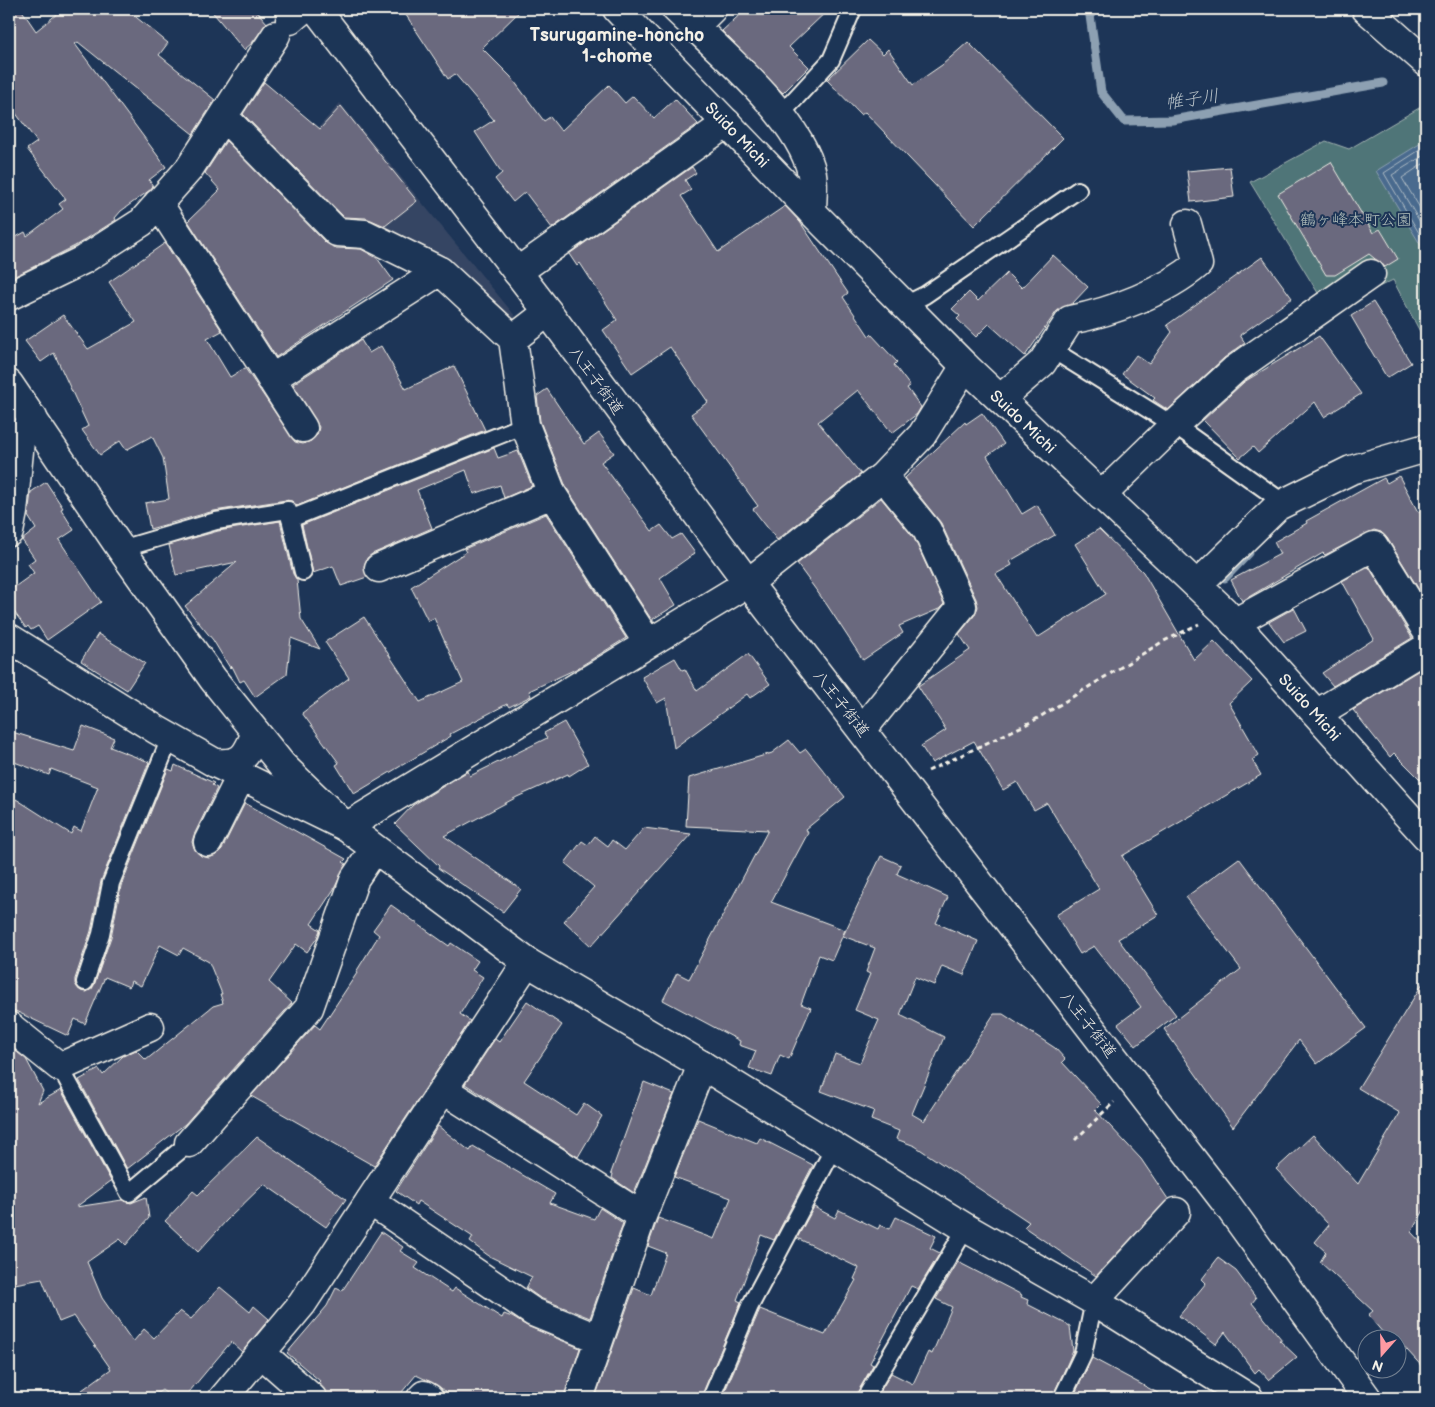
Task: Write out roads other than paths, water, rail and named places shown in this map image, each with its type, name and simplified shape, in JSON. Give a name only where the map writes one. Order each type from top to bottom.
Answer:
[{"type":"main road","name":"八王子街道","points":[[316,9],[548,312],[748,582],[1226,1203],[1367,1398]]},
{"type":"main road","name":"Suido Michi","points":[[616,9],[812,212],[965,366],[1229,617],[1426,836]]},
{"type":"main road","points":[[1366,9],[1426,62]]},
{"type":"main road","points":[[694,15],[781,114],[802,148],[812,174],[812,212]]},
{"type":"main road","points":[[9,296],[83,260],[142,222],[189,169],[290,21]]},
{"type":"main road","points":[[224,117],[337,232],[365,234],[440,271],[513,339],[525,425],[552,494],[648,642]]},
{"type":"main road","points":[[517,272],[727,123]]},
{"type":"main road","points":[[158,203],[303,428]]},
{"type":"main road","points":[[1000,398],[1042,363],[1070,320],[1101,314],[1181,278],[1198,264],[1187,224]]},
{"type":"main road","points":[[271,379],[440,271]]},
{"type":"main road","points":[[1101,496],[1234,370],[1371,274]]},
{"type":"main road","points":[[513,339],[548,312]]},
{"type":"main road","points":[[346,827],[748,582],[883,476],[922,435],[965,366]]},
{"type":"main road","points":[[9,384],[121,549],[213,679],[282,765],[346,827],[374,850],[527,962],[702,1065],[966,1228],[1094,1302],[1248,1398]]},
{"type":"main road","points":[[9,532],[13,512],[20,441],[32,418]]},
{"type":"main road","points":[[1197,585],[1278,506],[1351,470],[1426,448]]},
{"type":"main road","points":[[862,730],[962,606],[927,530],[883,476]]},
{"type":"main road","points":[[379,568],[552,494]]},
{"type":"main road","points":[[1229,617],[1374,546],[1426,630]]},
{"type":"main road","points":[[9,638],[170,738],[215,763],[346,827]]},
{"type":"main road","points":[[1318,714],[1426,648]]},
{"type":"main road","points":[[215,763],[230,764],[240,760],[247,752],[256,733]]},
{"type":"main road","points":[[208,842],[241,776]]},
{"type":"main road","points":[[189,1143],[309,1008],[355,878],[374,850]]},
{"type":"main road","points":[[223,1398],[262,1354],[302,1304],[527,962]]},
{"type":"main road","points":[[9,1026],[60,1067],[150,1027]]},
{"type":"main road","points":[[579,1398],[642,1216],[702,1065]]},
{"type":"main road","points":[[444,1090],[642,1216]]},
{"type":"main road","points":[[370,1201],[533,1312],[599,1339]]},
{"type":"main road","points":[[1094,1302],[1176,1212]]},
{"type":"main road","points":[[262,1354],[312,1398]]},
{"type":"main road","points":[[421,1398],[424,1395],[429,1398]]},
{"type":"lane","points":[[781,114],[831,60],[853,9]]},
{"type":"lane","points":[[905,305],[925,295],[1078,190]]},
{"type":"lane","points":[[1051,349],[1174,425],[1284,503]]},
{"type":"lane","points":[[290,519],[525,425]]},
{"type":"lane","points":[[121,549],[216,521],[288,510],[303,572]]},
{"type":"lane","points":[[85,982],[101,934],[111,883],[170,738]]},
{"type":"lane","points":[[60,1067],[129,1193],[189,1143]]},
{"type":"lane","points":[[712,1398],[750,1306],[834,1146]]},
{"type":"lane","points":[[865,1398],[966,1228]]},
{"type":"lane","points":[[1062,1398],[1083,1354],[1094,1302]]},
{"type":"water","points":[[1426,140],[1426,254],[1376,171]]},
{"type":"waterway","name":"帷子川","points":[[1089,9],[1101,92],[1124,121],[1172,120],[1383,83]]},
{"type":"waterway","points":[[1225,578],[1249,553]]},
{"type":"district","name":"Tsurugamine-honcho 1-chome","points":[[617,45]]},
{"type":"park label","name":"鶴ヶ峰本町公園","points":[[1356,219]]}]
